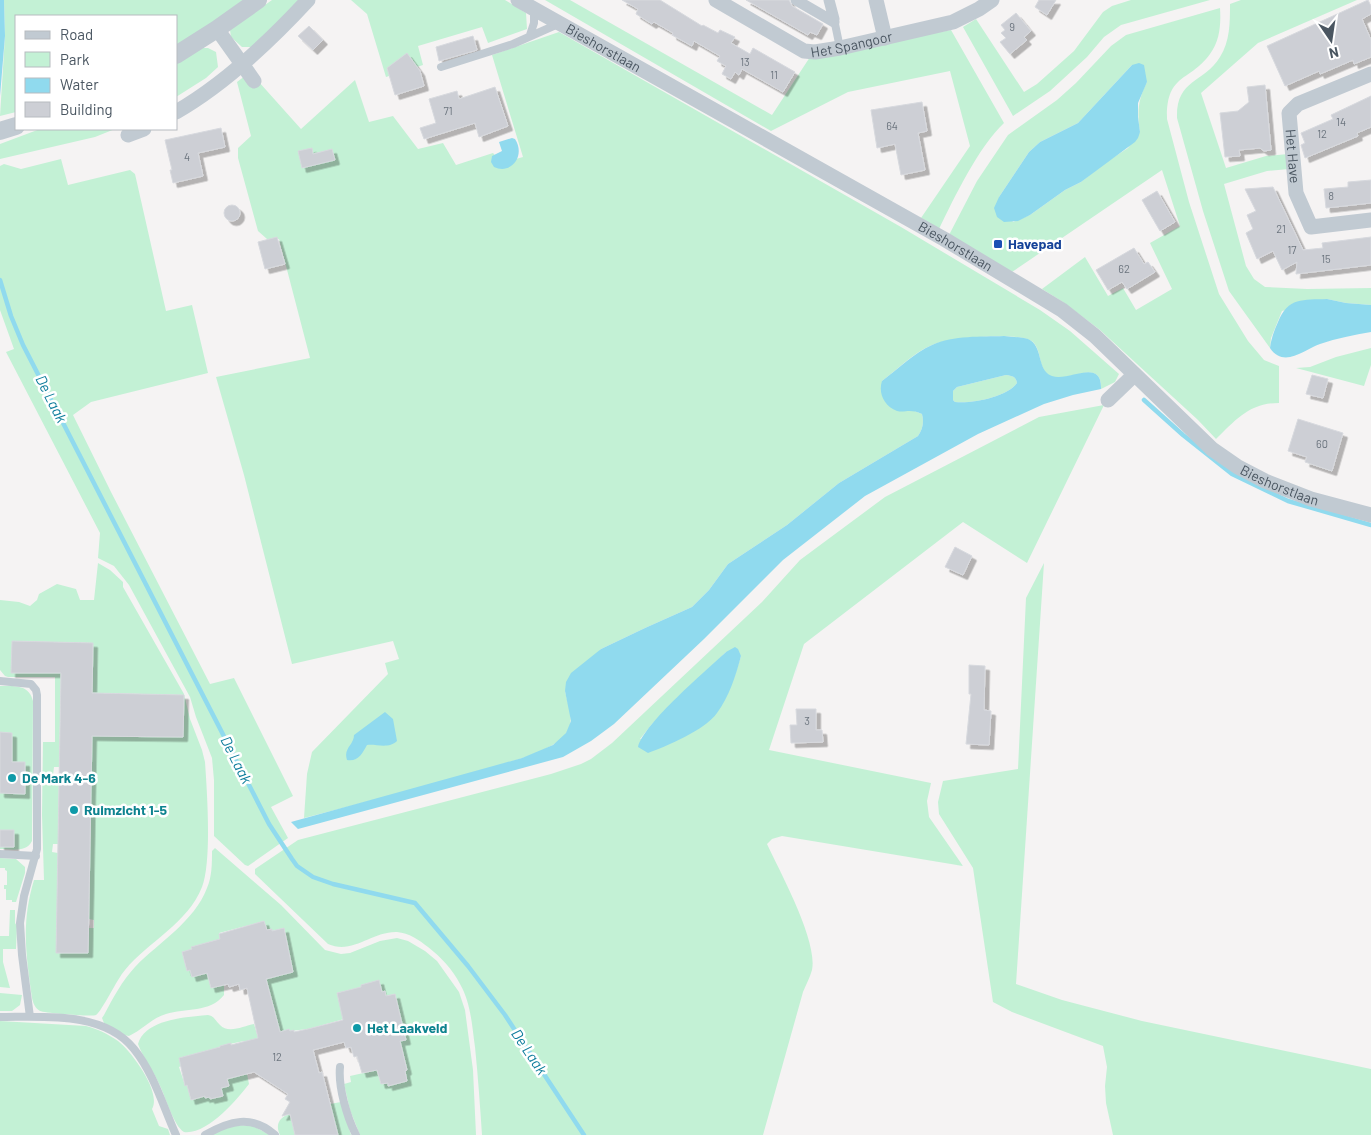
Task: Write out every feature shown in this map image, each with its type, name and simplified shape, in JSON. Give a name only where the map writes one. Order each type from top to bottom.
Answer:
[{"type":"street","points":[[178,54],[258,0]]},
{"type":"street","points":[[178,111],[211,88],[241,63],[308,0]]},
{"type":"street","name":"Bieshorstlaan","points":[[518,0],[1026,287],[1062,310],[1095,336],[1212,449],[1238,467],[1265,481],[1311,500],[1371,515]]},
{"type":"street","name":"Het Spangoor","points":[[716,0],[804,50],[815,52],[953,22],[992,0]]},
{"type":"street","points":[[796,0],[834,21]]},
{"type":"street","points":[[829,0],[834,21]]},
{"type":"street","points":[[876,0],[885,38]]},
{"type":"street","points":[[217,29],[254,81]]},
{"type":"street","name":"Het Have","points":[[1371,74],[1298,104],[1289,113],[1296,193],[1311,227],[1371,220]]},
{"type":"street","points":[[0,131],[15,126]]},
{"type":"street","points":[[128,135],[141,130]]},
{"type":"street","points":[[1108,400],[1134,375]]},
{"type":"lane","points":[[530,35],[534,23],[534,9]]},
{"type":"lane","points":[[834,21],[840,48]]},
{"type":"lane","points":[[441,67],[513,44],[560,23]]},
{"type":"lane","points":[[0,681],[31,684],[38,695],[36,856],[24,896],[20,923],[30,1017]]},
{"type":"lane","points":[[0,854],[36,856]]},
{"type":"lane","points":[[0,1016],[88,1021],[110,1030],[126,1040],[134,1049],[152,1078],[176,1135]]},
{"type":"lane","points":[[340,1067],[340,1077],[347,1111],[356,1135]]},
{"type":"lane","points":[[205,1135],[226,1124],[245,1121],[261,1125],[275,1135]]},
{"type":"green space","points":[[4,0],[243,0],[178,45],[178,15],[15,15],[15,112],[0,116],[5,36]]},
{"type":"green space","points":[[272,0],[303,0],[254,47],[242,47],[231,37],[230,30]]},
{"type":"green space","points":[[351,0],[505,0],[526,13],[527,29],[488,43],[482,27],[418,46],[423,65],[386,77],[367,14]]},
{"type":"green space","points":[[545,0],[570,0],[772,115],[810,57],[951,30],[1004,123],[976,158],[939,229],[921,218],[970,146],[950,71],[848,92],[771,131]]},
{"type":"green space","points":[[1131,0],[1210,0],[1121,25],[1104,37],[1087,57],[1050,91],[1013,116],[963,27],[976,19],[1024,92],[1037,84],[1074,51],[1103,12],[1112,6]]},
{"type":"green space","points":[[1241,0],[1357,0],[1258,43],[1201,93],[1226,168],[1266,156],[1288,154],[1289,169],[1267,171],[1224,184],[1246,266],[1254,279],[1265,287],[1307,289],[1371,288],[1371,305],[1327,299],[1282,311],[1271,338],[1270,348],[1229,291],[1203,211],[1177,118],[1181,96],[1220,57],[1228,38],[1230,4]]},
{"type":"green space","points":[[1220,8],[1220,26],[1216,44],[1202,63],[1181,80],[1170,93],[1167,119],[1189,202],[1219,294],[1248,341],[1264,360],[1279,366],[1279,403],[1251,409],[1237,419],[1216,439],[1198,420],[1100,330],[1063,302],[1042,289],[1085,257],[1108,296],[1123,288],[1136,310],[1172,289],[1150,243],[1180,226],[1162,170],[1012,272],[949,235],[977,181],[1008,135],[1057,100],[1111,46],[1126,35]],"holes":[[[1132,65],[1147,82],[1139,106],[1140,132],[1128,148],[1081,182],[1065,190],[1030,215],[1013,222],[999,197],[1029,152],[1040,142],[1078,123]]]},
{"type":"green space","points":[[559,32],[901,227],[1040,310],[1070,331],[1119,374],[1115,382],[1101,389],[1100,380],[1096,374],[1091,372],[1060,378],[1053,377],[1042,366],[1038,351],[1033,342],[1014,337],[967,338],[940,342],[925,348],[882,381],[899,411],[912,410],[922,414],[923,425],[918,436],[839,483],[787,525],[728,564],[709,590],[692,607],[601,649],[565,691],[571,719],[565,735],[557,742],[536,753],[509,762],[304,818],[307,774],[312,752],[388,674],[385,663],[399,659],[393,641],[292,664],[244,475],[216,377],[310,358],[279,239],[267,239],[258,231],[238,158],[238,148],[251,136],[237,82],[250,72],[301,129],[355,80],[369,122],[393,116],[418,149],[443,143],[456,165],[493,153],[502,163],[523,157],[492,55]]},
{"type":"green space","points":[[203,48],[208,48],[216,52],[218,67],[206,78],[178,96],[178,59]]},
{"type":"green space","points":[[37,130],[112,130],[95,137],[0,159],[0,144]]},
{"type":"green space","points":[[61,159],[68,185],[130,170],[135,174],[166,311],[192,305],[208,373],[91,402],[73,415],[210,684],[234,678],[293,796],[271,807],[288,838],[248,866],[214,836],[212,758],[190,697],[129,585],[114,566],[98,558],[100,533],[6,352],[14,349],[0,310],[0,166],[4,164],[21,169]]},
{"type":"green space","points":[[1371,348],[1371,365],[1364,386],[1296,368],[1310,367],[1336,357]]},
{"type":"green space","points":[[1006,375],[1015,378],[1017,383],[997,396],[979,401],[955,402],[953,400],[953,391],[957,387]]},
{"type":"green space","points":[[1104,405],[1027,563],[963,522],[804,644],[769,750],[931,783],[927,801],[929,817],[963,866],[782,836],[772,839],[767,844],[804,925],[812,957],[812,970],[803,992],[763,1135],[482,1135],[471,1015],[464,991],[446,964],[421,942],[410,935],[397,932],[379,935],[346,947],[328,944],[255,874],[255,869],[298,840],[551,774],[591,759],[612,743],[762,602],[800,560],[885,497],[1039,417]],"holes":[[[726,652],[741,656],[734,678],[708,722],[693,731],[640,739],[652,724]]]},
{"type":"green space","points":[[98,563],[110,570],[123,582],[123,587],[184,694],[190,719],[205,762],[208,844],[205,875],[196,900],[178,922],[125,970],[99,1012],[96,1015],[86,1016],[40,1011],[34,1005],[32,998],[26,939],[27,911],[34,880],[44,880],[42,815],[43,742],[55,742],[55,677],[8,677],[0,670],[0,600],[19,602],[30,606],[37,600],[39,594],[57,584],[76,589],[80,600],[94,600]],"holes":[[[12,641],[93,643],[92,703],[104,693],[184,695],[183,737],[103,736],[92,726],[89,919],[94,920],[94,928],[89,928],[88,953],[56,953],[58,853],[52,852],[53,844],[58,844],[59,776],[53,775],[54,767],[59,767],[61,671],[12,673]]]},
{"type":"green space","points":[[1044,563],[1016,984],[1062,1000],[1142,1021],[1371,1069],[1371,1135],[1113,1135],[1106,1103],[1107,1067],[1103,1046],[1012,1012],[993,1002],[973,868],[939,814],[938,802],[943,781],[1018,769],[1026,598]]},
{"type":"green space","points":[[0,686],[20,687],[28,691],[33,701],[32,841],[26,847],[18,850],[0,849]]},
{"type":"green space","points":[[215,848],[281,905],[325,950],[341,954],[350,953],[380,941],[397,938],[408,941],[437,961],[459,992],[465,1010],[473,1070],[476,1135],[360,1135],[350,1110],[344,1084],[351,1082],[350,1076],[377,1070],[381,1084],[388,1083],[389,1086],[407,1081],[405,1071],[407,1070],[400,1041],[405,1040],[395,994],[386,996],[385,991],[382,992],[379,981],[361,985],[361,988],[337,993],[344,1019],[308,1029],[290,1031],[289,1029],[277,1034],[275,1014],[266,978],[293,971],[286,947],[288,946],[284,928],[272,931],[272,929],[267,930],[264,921],[219,933],[220,939],[182,952],[187,971],[190,970],[192,976],[207,973],[211,988],[224,985],[224,995],[212,1005],[161,1016],[129,1036],[104,1023],[102,1018],[130,972],[185,921],[201,900],[210,879],[212,851]]},
{"type":"green space","points":[[0,858],[16,859],[25,867],[16,902],[6,900],[4,885],[7,885],[7,871],[5,868],[0,868]]},
{"type":"green space","points":[[10,910],[15,910],[15,923],[17,926],[16,949],[3,949],[3,962],[10,988],[0,987],[0,936],[9,936]]},
{"type":"green space","points":[[0,993],[22,995],[20,1005],[12,1011],[0,1011]]},
{"type":"green space","points":[[208,1015],[213,1017],[223,1028],[227,1029],[236,1029],[254,1024],[259,1041],[245,1044],[244,1041],[220,1046],[179,1067],[191,1100],[205,1096],[205,1098],[210,1097],[211,1099],[222,1096],[221,1088],[229,1086],[227,1079],[247,1074],[249,1084],[238,1098],[212,1122],[203,1128],[184,1132],[177,1124],[138,1044],[142,1036],[149,1029],[158,1024],[178,1018]]},
{"type":"green space","points":[[0,1021],[86,1026],[114,1038],[124,1046],[144,1072],[153,1093],[154,1102],[152,1109],[159,1126],[168,1129],[170,1135],[0,1135]]},
{"type":"green space","points":[[341,1102],[351,1135],[338,1135],[335,1123],[332,1124],[330,1104]]},
{"type":"green space","points":[[290,1114],[295,1135],[280,1135],[279,1122],[283,1117]]},
{"type":"green space","points":[[238,1125],[253,1126],[270,1135],[212,1135],[219,1130]]},
{"type":"water","points":[[0,0],[4,0],[5,36],[0,96]]},
{"type":"water","points":[[1139,63],[1144,65],[1147,82],[1138,103],[1140,132],[1135,142],[1081,182],[1065,190],[1030,215],[1018,221],[1004,222],[997,217],[994,208],[999,197],[1029,152],[1040,142],[1078,123],[1132,65]]},
{"type":"water","points":[[512,138],[515,139],[518,145],[519,152],[515,162],[506,168],[494,167],[491,162],[492,156],[502,151],[499,142]]},
{"type":"water","points":[[1327,299],[1371,305],[1371,332],[1326,342],[1295,356],[1282,357],[1270,348],[1278,322],[1286,308],[1304,300]]},
{"type":"water","points":[[1019,337],[1033,342],[1044,369],[1052,376],[1059,377],[1090,372],[1096,374],[1100,380],[1101,389],[1044,404],[978,434],[865,496],[783,560],[704,639],[614,724],[591,741],[563,757],[298,829],[291,822],[522,758],[553,745],[566,733],[571,721],[565,691],[566,682],[571,673],[601,649],[692,607],[709,590],[728,564],[787,525],[839,483],[918,436],[923,425],[922,414],[914,411],[897,411],[892,409],[883,399],[882,381],[925,348],[940,342],[958,338]],"holes":[[[1006,375],[1015,378],[1017,383],[997,396],[979,401],[955,402],[953,400],[953,391],[957,387]]]},
{"type":"water","points":[[735,647],[741,656],[737,671],[732,686],[717,713],[695,731],[665,746],[648,753],[638,747],[652,724],[663,711],[726,652]]},
{"type":"water","points":[[385,712],[393,719],[397,741],[387,746],[367,745],[357,759],[347,760],[346,752],[354,735]]},
{"type":"building","points":[[622,0],[660,0],[702,26],[718,33],[720,30],[735,37],[731,43],[750,54],[753,48],[795,72],[783,92],[742,69],[739,75],[735,72],[731,79],[722,74],[726,66],[717,61],[720,56],[694,41],[692,46],[654,22],[652,24],[636,14],[638,9]]},
{"type":"building","points":[[746,0],[789,0],[792,6],[823,24],[817,35],[810,32],[808,35]]},
{"type":"building","points":[[1039,0],[1056,0],[1047,15],[1035,7]]},
{"type":"building","points":[[1368,0],[1371,6],[1371,14],[1362,19],[1371,40],[1371,57],[1354,64],[1353,60],[1320,74],[1319,71],[1285,86],[1267,46]]},
{"type":"building","points":[[1016,13],[1031,31],[1024,37],[1027,40],[1010,54],[1000,42],[1006,38],[1001,33],[1005,30],[1001,25]]},
{"type":"building","points":[[309,26],[323,40],[313,50],[298,36]]},
{"type":"building","points":[[473,36],[477,50],[439,61],[436,47]]},
{"type":"building","points":[[407,53],[420,71],[424,86],[395,95],[387,68]]},
{"type":"building","points":[[1265,85],[1271,150],[1264,151],[1260,148],[1239,150],[1240,156],[1225,157],[1220,113],[1238,111],[1249,102],[1247,87]]},
{"type":"building","points":[[495,87],[508,126],[479,137],[475,123],[424,139],[420,128],[436,123],[429,99],[457,91],[459,99]]},
{"type":"building","points":[[1371,96],[1371,127],[1357,133],[1358,136],[1305,158],[1301,145],[1305,143],[1301,133],[1333,119],[1331,115]]},
{"type":"building","points":[[922,102],[927,131],[918,133],[925,170],[901,175],[895,144],[877,148],[871,110]]},
{"type":"building","points":[[221,128],[225,147],[198,153],[203,176],[173,183],[165,140]]},
{"type":"building","points":[[312,148],[313,154],[332,149],[335,160],[302,168],[298,151]]},
{"type":"building","points":[[1371,180],[1371,203],[1326,208],[1324,189],[1348,187],[1348,182]]},
{"type":"building","points":[[1273,187],[1303,250],[1323,248],[1322,243],[1371,237],[1371,265],[1296,274],[1297,262],[1282,270],[1273,251],[1257,259],[1246,233],[1253,229],[1247,215],[1256,211],[1245,189]]},
{"type":"building","points":[[1157,191],[1175,222],[1160,231],[1142,200]]},
{"type":"building","points":[[229,205],[235,205],[240,210],[238,219],[229,221],[224,216],[224,210]]},
{"type":"building","points":[[277,237],[285,264],[265,269],[258,242]]},
{"type":"building","points":[[1134,248],[1144,264],[1148,262],[1155,272],[1127,289],[1122,282],[1108,290],[1096,270]]},
{"type":"building","points":[[1312,375],[1328,379],[1323,398],[1306,394]]},
{"type":"building","points":[[1298,419],[1343,433],[1332,471],[1305,462],[1307,457],[1288,451]]},
{"type":"building","points":[[955,547],[972,556],[963,575],[945,567]]},
{"type":"building","name":"Ruimzicht 1-5","points":[[12,641],[93,643],[92,693],[184,695],[183,737],[92,736],[88,953],[56,953],[61,673],[11,673]]},
{"type":"building","points":[[969,665],[985,666],[984,710],[991,711],[989,745],[966,744],[971,694],[969,694]]},
{"type":"building","points":[[796,709],[816,709],[816,730],[822,730],[823,742],[791,743],[790,725],[797,725]]},
{"type":"building","name":"De Mark 4-6","points":[[0,732],[12,733],[12,762],[25,762],[25,794],[0,793]]},
{"type":"building","points":[[0,830],[14,830],[14,847],[0,847]]},
{"type":"building","name":"Het Laakveld","points":[[264,921],[267,930],[272,929],[272,931],[284,928],[293,972],[266,979],[280,1032],[289,1029],[290,1031],[294,1030],[294,1032],[343,1020],[337,993],[361,987],[361,985],[379,980],[382,992],[385,991],[386,996],[395,994],[406,1040],[400,1041],[407,1070],[405,1071],[407,1081],[388,1086],[388,1083],[381,1084],[377,1070],[362,1073],[357,1056],[354,1057],[351,1047],[346,1048],[344,1042],[313,1050],[319,1073],[322,1072],[338,1135],[295,1135],[290,1114],[282,1116],[290,1102],[285,1099],[288,1094],[254,1072],[227,1079],[229,1086],[221,1088],[223,1096],[210,1099],[210,1097],[205,1098],[205,1096],[191,1100],[187,1085],[185,1086],[179,1058],[231,1043],[231,1045],[258,1038],[247,988],[240,990],[239,984],[229,987],[228,984],[211,988],[207,973],[192,977],[190,970],[187,971],[182,952],[192,949],[191,947],[220,939],[219,934]]},
{"type":"waterway","name":"De Laak","points":[[0,280],[11,316],[23,345],[269,824],[292,859],[297,866],[313,877],[333,884],[415,903],[468,966],[505,1015],[584,1135]]},
{"type":"waterway","points":[[1144,400],[1183,435],[1232,474],[1288,501],[1371,525]]},
{"type":"place","name":"Havepad","points":[[998,244]]},
{"type":"place","name":"De Mark 4-6","points":[[12,778]]},
{"type":"place","name":"Ruimzicht 1-5","points":[[74,810]]},
{"type":"place","name":"Het Laakveld","points":[[357,1028]]}]
